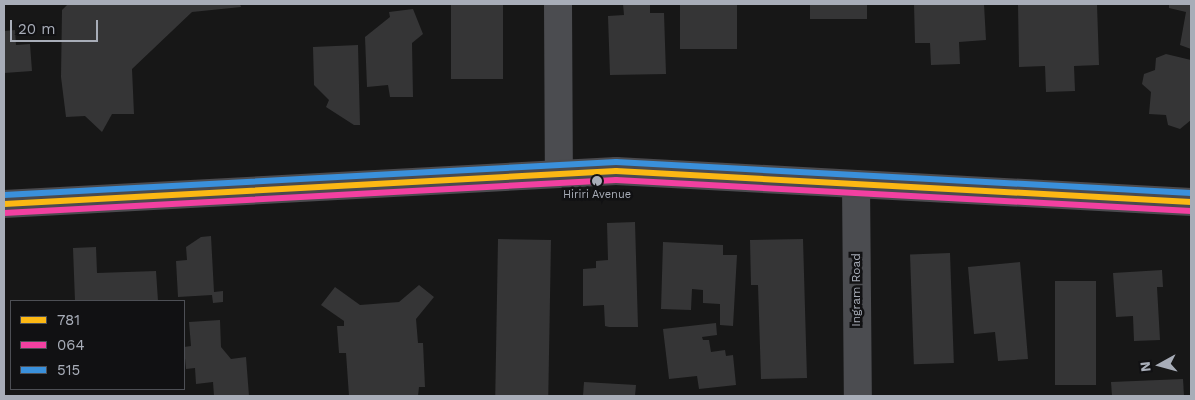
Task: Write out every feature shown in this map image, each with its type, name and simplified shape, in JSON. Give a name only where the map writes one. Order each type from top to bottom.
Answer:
[{"type":"main road","points":[[4,204],[559,171],[856,184],[1191,202]]},
{"type":"street","points":[[558,4],[559,171]]},
{"type":"street","name":"Ingram Road","points":[[856,184],[858,396]]},
{"type":"building","points":[[68,4],[240,4],[241,7],[192,12],[132,69],[134,114],[112,114],[102,132],[85,116],[66,117],[61,77],[62,10]]},
{"type":"building","points":[[451,4],[503,4],[503,79],[451,79]]},
{"type":"building","points":[[623,4],[650,4],[650,13],[664,13],[666,74],[610,75],[608,16],[624,15]]},
{"type":"building","points":[[680,4],[737,4],[737,49],[680,49]]},
{"type":"building","points":[[810,4],[867,4],[867,19],[810,19]]},
{"type":"building","points":[[914,4],[984,4],[986,40],[959,42],[960,64],[931,65],[930,43],[915,43]]},
{"type":"building","points":[[1018,4],[1097,4],[1099,65],[1074,66],[1075,91],[1046,92],[1045,66],[1019,67]]},
{"type":"building","points":[[1169,4],[1191,4],[1191,49],[1180,45],[1186,12],[1169,8]]},
{"type":"building","points":[[413,9],[423,34],[412,43],[413,97],[390,97],[388,85],[367,87],[365,37],[390,17],[389,12]]},
{"type":"building","points":[[15,30],[16,45],[30,44],[32,71],[4,73],[4,31]]},
{"type":"building","points":[[358,45],[360,125],[354,125],[326,107],[329,100],[314,85],[313,47]]},
{"type":"building","points":[[1166,54],[1191,60],[1191,120],[1180,129],[1168,125],[1166,115],[1149,114],[1151,92],[1142,84],[1144,74],[1155,70],[1156,58]]},
{"type":"building","points":[[635,222],[638,327],[605,326],[604,305],[583,306],[583,269],[596,268],[596,261],[608,260],[607,223]]},
{"type":"building","points":[[211,236],[214,292],[223,291],[223,302],[213,303],[212,295],[178,297],[176,261],[187,260],[186,247],[201,237]]},
{"type":"building","points":[[498,239],[551,240],[548,396],[495,396]]},
{"type":"building","points":[[803,239],[807,378],[761,379],[758,285],[751,285],[750,240]]},
{"type":"building","points":[[663,242],[723,245],[723,255],[737,255],[733,326],[720,325],[720,304],[703,303],[703,290],[692,289],[691,310],[661,309]]},
{"type":"building","points":[[96,247],[97,273],[156,271],[158,300],[75,300],[73,248]]},
{"type":"building","points":[[950,253],[954,363],[914,364],[910,254]]},
{"type":"building","points":[[1020,262],[1028,359],[998,361],[995,332],[974,334],[968,267]]},
{"type":"building","points":[[1162,270],[1163,287],[1157,287],[1160,340],[1134,341],[1133,316],[1116,317],[1113,273]]},
{"type":"building","points":[[1055,281],[1096,281],[1096,385],[1055,385]]},
{"type":"building","points":[[419,285],[434,297],[416,319],[418,343],[423,343],[425,387],[419,387],[418,396],[349,396],[346,353],[339,353],[337,326],[344,326],[344,321],[321,305],[335,287],[360,305],[399,302]]},
{"type":"building","points":[[220,320],[221,347],[231,359],[246,357],[249,396],[214,396],[213,382],[196,384],[195,368],[186,369],[185,347],[191,346],[189,322]]},
{"type":"building","points":[[716,323],[717,335],[702,337],[703,340],[709,340],[711,352],[725,350],[726,356],[733,355],[736,385],[699,389],[697,376],[669,379],[663,329]]},
{"type":"building","points":[[1183,379],[1184,396],[1112,396],[1111,382]]},
{"type":"building","points":[[584,382],[636,385],[635,396],[583,396]]},
{"type":"transit line","name":"515","points":[[4,195],[616,162],[1191,193]]},
{"type":"transit line","name":"781","points":[[4,204],[616,171],[1191,202]]},
{"type":"transit line","name":"064","points":[[4,213],[616,180],[1191,211]]},
{"type":"place","name":"Hiriri Avenue","points":[[597,181]]}]
